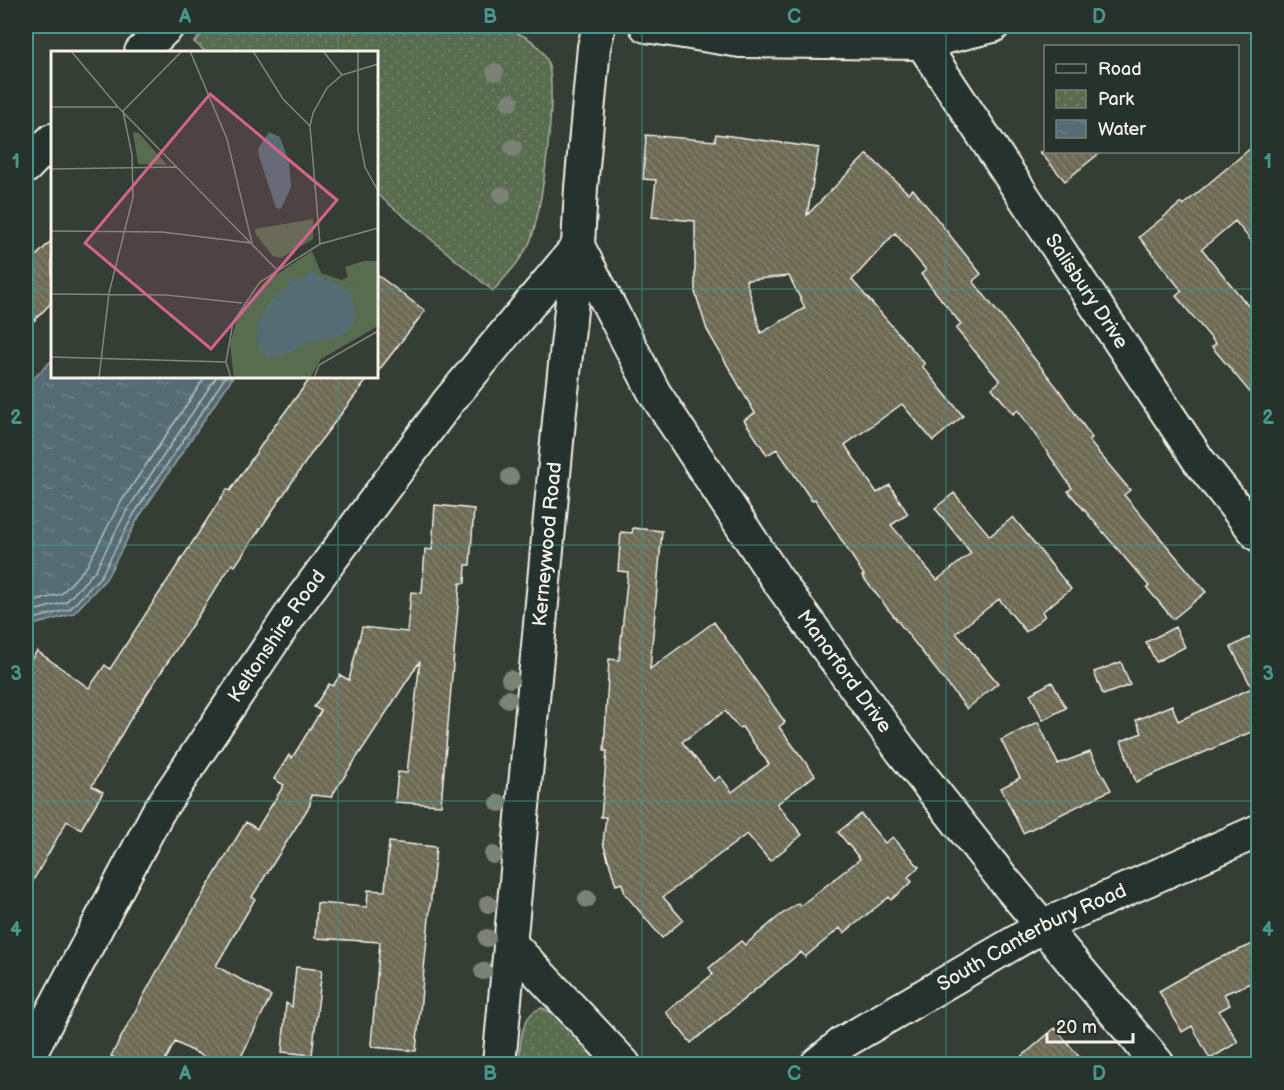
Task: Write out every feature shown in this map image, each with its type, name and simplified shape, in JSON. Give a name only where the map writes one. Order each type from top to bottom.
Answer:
[{"type":"street","points":[[142,51],[168,26]]},
{"type":"street","name":"Kerneywood Road","points":[[499,1065],[559,422],[578,246],[580,188],[594,47],[599,26]]},
{"type":"street","points":[[646,26],[740,41],[922,42],[993,26]]},
{"type":"street","name":"Salisbury Drive","points":[[922,42],[1199,461],[1258,535]]},
{"type":"street","points":[[26,167],[51,141]]},
{"type":"street","name":"Manorford Drive","points":[[578,246],[654,392],[776,578],[901,750],[1158,1065]]},
{"type":"street","name":"Keltonshire Road","points":[[26,1061],[158,812],[295,608],[448,402],[578,246]]},
{"type":"street","name":"South Canterbury Road","points":[[818,1065],[844,1042],[1043,926],[1258,831]]},
{"type":"street","points":[[512,945],[624,1065]]},
{"type":"green space","points":[[211,26],[496,26],[526,37],[538,46],[547,60],[551,96],[544,181],[534,229],[525,251],[493,291],[378,195],[378,51],[205,51],[194,42]]},
{"type":"green space","points":[[779,26],[929,26],[826,31]]},
{"type":"green space","points":[[542,1008],[556,1015],[600,1064],[519,1064],[525,1023],[529,1016]]},
{"type":"water","points":[[51,361],[51,378],[232,378],[139,517],[106,579],[73,614],[26,627],[26,386]]},
{"type":"building","points":[[716,134],[819,148],[807,215],[867,154],[908,193],[913,189],[981,274],[973,281],[1059,390],[1092,438],[1088,440],[1130,490],[1124,495],[1206,592],[1173,619],[1147,588],[1149,586],[1068,491],[1072,488],[1018,410],[1013,414],[992,388],[1000,381],[956,329],[961,324],[921,274],[926,270],[895,233],[852,280],[925,364],[922,366],[963,416],[933,441],[902,404],[845,445],[877,493],[890,485],[908,514],[891,525],[937,580],[971,553],[935,508],[954,493],[990,536],[1013,517],[1071,589],[1042,612],[1045,616],[1026,632],[999,599],[956,633],[998,683],[967,709],[862,576],[864,575],[815,499],[812,501],[777,449],[767,455],[744,420],[755,413],[707,330],[695,292],[695,221],[652,217],[656,180],[643,179],[646,135],[715,141]],"holes":[[[789,276],[805,308],[761,333],[746,280]]]},
{"type":"building","points":[[1258,142],[1258,249],[1235,221],[1202,249],[1258,318],[1258,402],[1212,347],[1216,344],[1176,296],[1182,291],[1139,237],[1181,203],[1183,205]]},
{"type":"building","points":[[1040,152],[1100,153],[1065,181]]},
{"type":"building","points":[[51,241],[51,303],[26,329],[26,266]]},
{"type":"building","points":[[378,276],[425,311],[378,371]]},
{"type":"building","points":[[310,378],[368,378],[315,448],[235,566],[232,564],[131,718],[92,786],[103,792],[81,829],[67,821],[26,893],[26,666],[37,651],[89,688],[105,665],[110,669],[227,489],[230,491]]},
{"type":"building","points":[[435,505],[474,509],[470,565],[466,565],[465,583],[460,583],[441,805],[395,802],[398,772],[407,773],[420,661],[331,797],[311,795],[310,805],[252,897],[255,899],[216,966],[271,996],[237,1065],[220,1065],[175,1042],[163,1065],[128,1065],[111,1056],[156,973],[246,822],[257,829],[284,785],[274,779],[289,755],[292,758],[321,711],[314,707],[329,684],[333,686],[340,675],[349,680],[362,627],[407,632],[411,592],[422,593],[425,549],[432,550]]},
{"type":"building","points":[[633,528],[662,531],[650,669],[714,622],[785,722],[779,727],[815,775],[777,804],[802,835],[770,861],[747,834],[663,897],[683,920],[662,938],[625,894],[622,883],[616,885],[603,843],[606,817],[601,817],[607,751],[604,751],[609,659],[619,660],[628,572],[618,571],[621,532],[632,533]],"holes":[[[725,711],[739,728],[742,727],[769,764],[732,792],[720,776],[714,781],[682,742]]]},
{"type":"building","points":[[1175,627],[1185,647],[1156,662],[1146,642]]},
{"type":"building","points":[[1258,633],[1258,729],[1136,782],[1121,741],[1142,733],[1136,720],[1172,705],[1178,721],[1252,688],[1231,647]]},
{"type":"building","points":[[1121,662],[1130,685],[1103,695],[1094,672]]},
{"type":"building","points":[[1052,682],[1066,708],[1043,720],[1030,694]]},
{"type":"building","points":[[1038,722],[1058,764],[1090,752],[1111,790],[1023,833],[1001,788],[1020,778],[1001,740]]},
{"type":"building","points":[[861,814],[885,843],[893,837],[919,867],[908,877],[912,882],[844,933],[840,928],[805,957],[801,952],[691,1043],[666,1012],[713,974],[709,968],[741,941],[745,945],[778,917],[798,903],[800,906],[860,859],[838,832]]},
{"type":"building","points":[[389,842],[436,847],[416,1051],[372,1047],[371,1044],[380,942],[315,938],[317,903],[367,907],[368,890],[385,891]]},
{"type":"building","points":[[1258,942],[1258,980],[1224,994],[1230,1005],[1219,1011],[1238,1042],[1210,1059],[1192,1026],[1182,1032],[1159,991],[1212,961]]},
{"type":"building","points":[[296,967],[322,970],[312,1055],[282,1052],[286,1003],[292,1007]]},
{"type":"building","points":[[1055,1028],[1086,1065],[1012,1065]]}]
